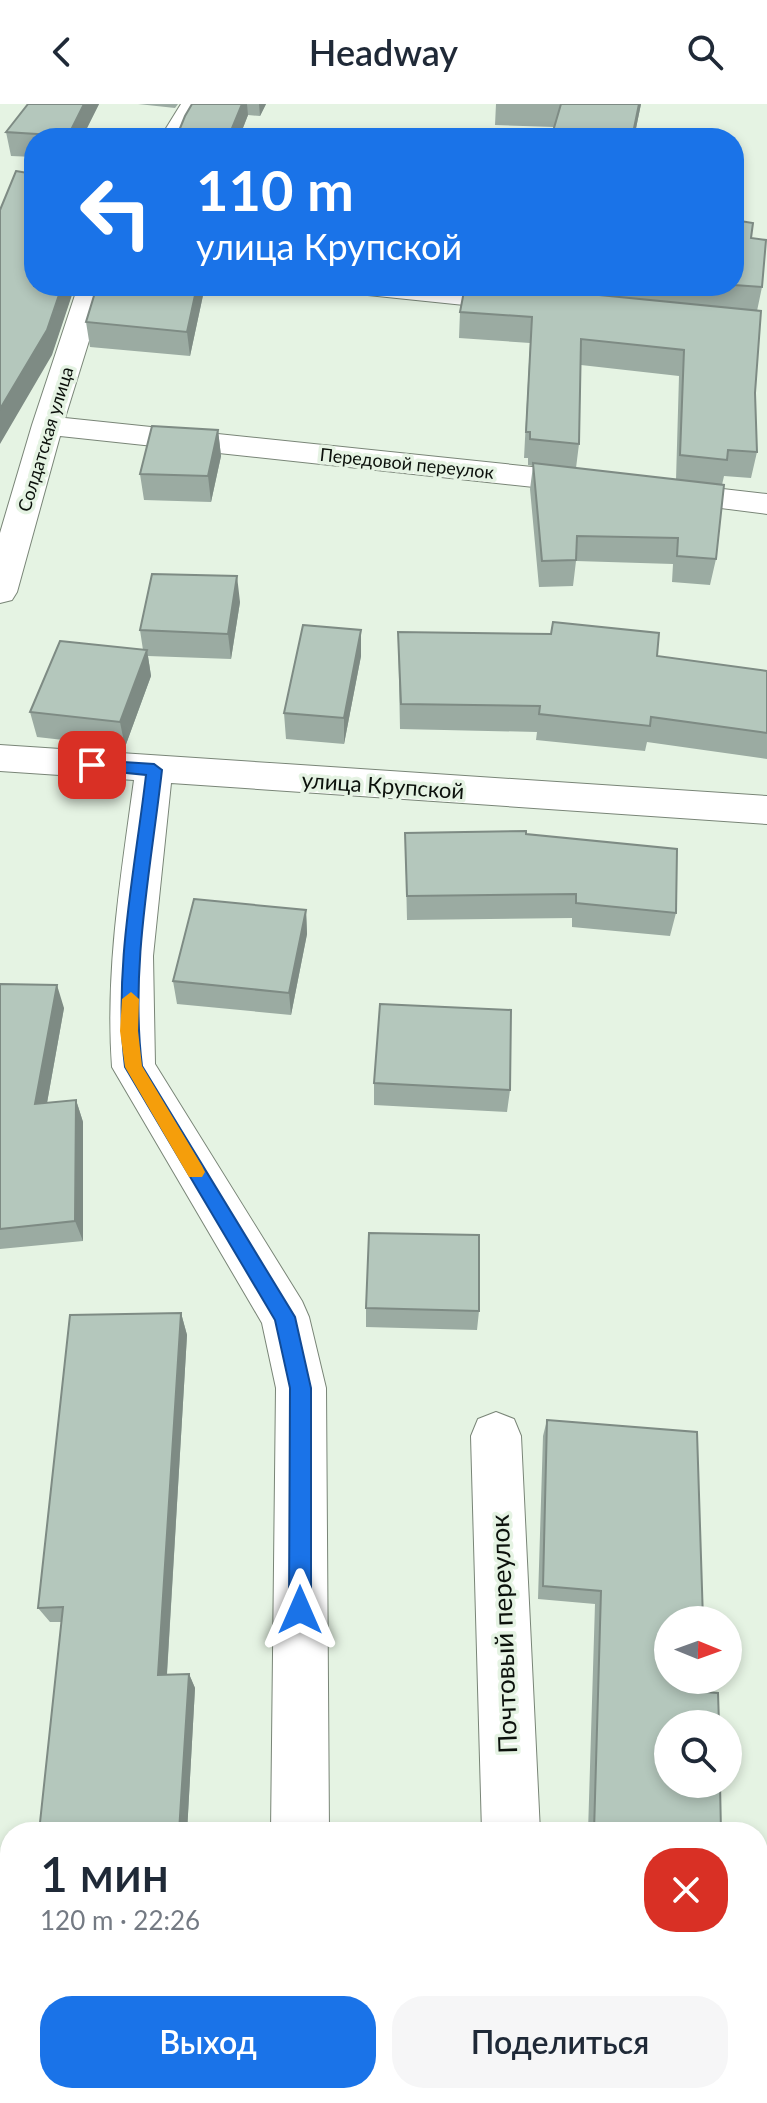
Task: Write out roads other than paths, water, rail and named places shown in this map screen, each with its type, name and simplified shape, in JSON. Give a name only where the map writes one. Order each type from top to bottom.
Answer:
[{"type":"street","points":[[179,128],[193,104]]},
{"type":"street","name":"Солдатская улица","points":[[0,592],[47,425],[89,296]]},
{"type":"street","points":[[463,296],[547,304]]},
{"type":"street","name":"Передовой переулок","points":[[47,425],[767,504]]},
{"type":"street","name":"улица Крупской","points":[[0,758],[767,810]]},
{"type":"street","points":[[154,770],[132,966],[129,1031],[134,1067],[285,1317],[301,1388],[300,1822]]},
{"type":"street","name":"Почтовый переулок","points":[[496,1436],[511,1822]]}]
